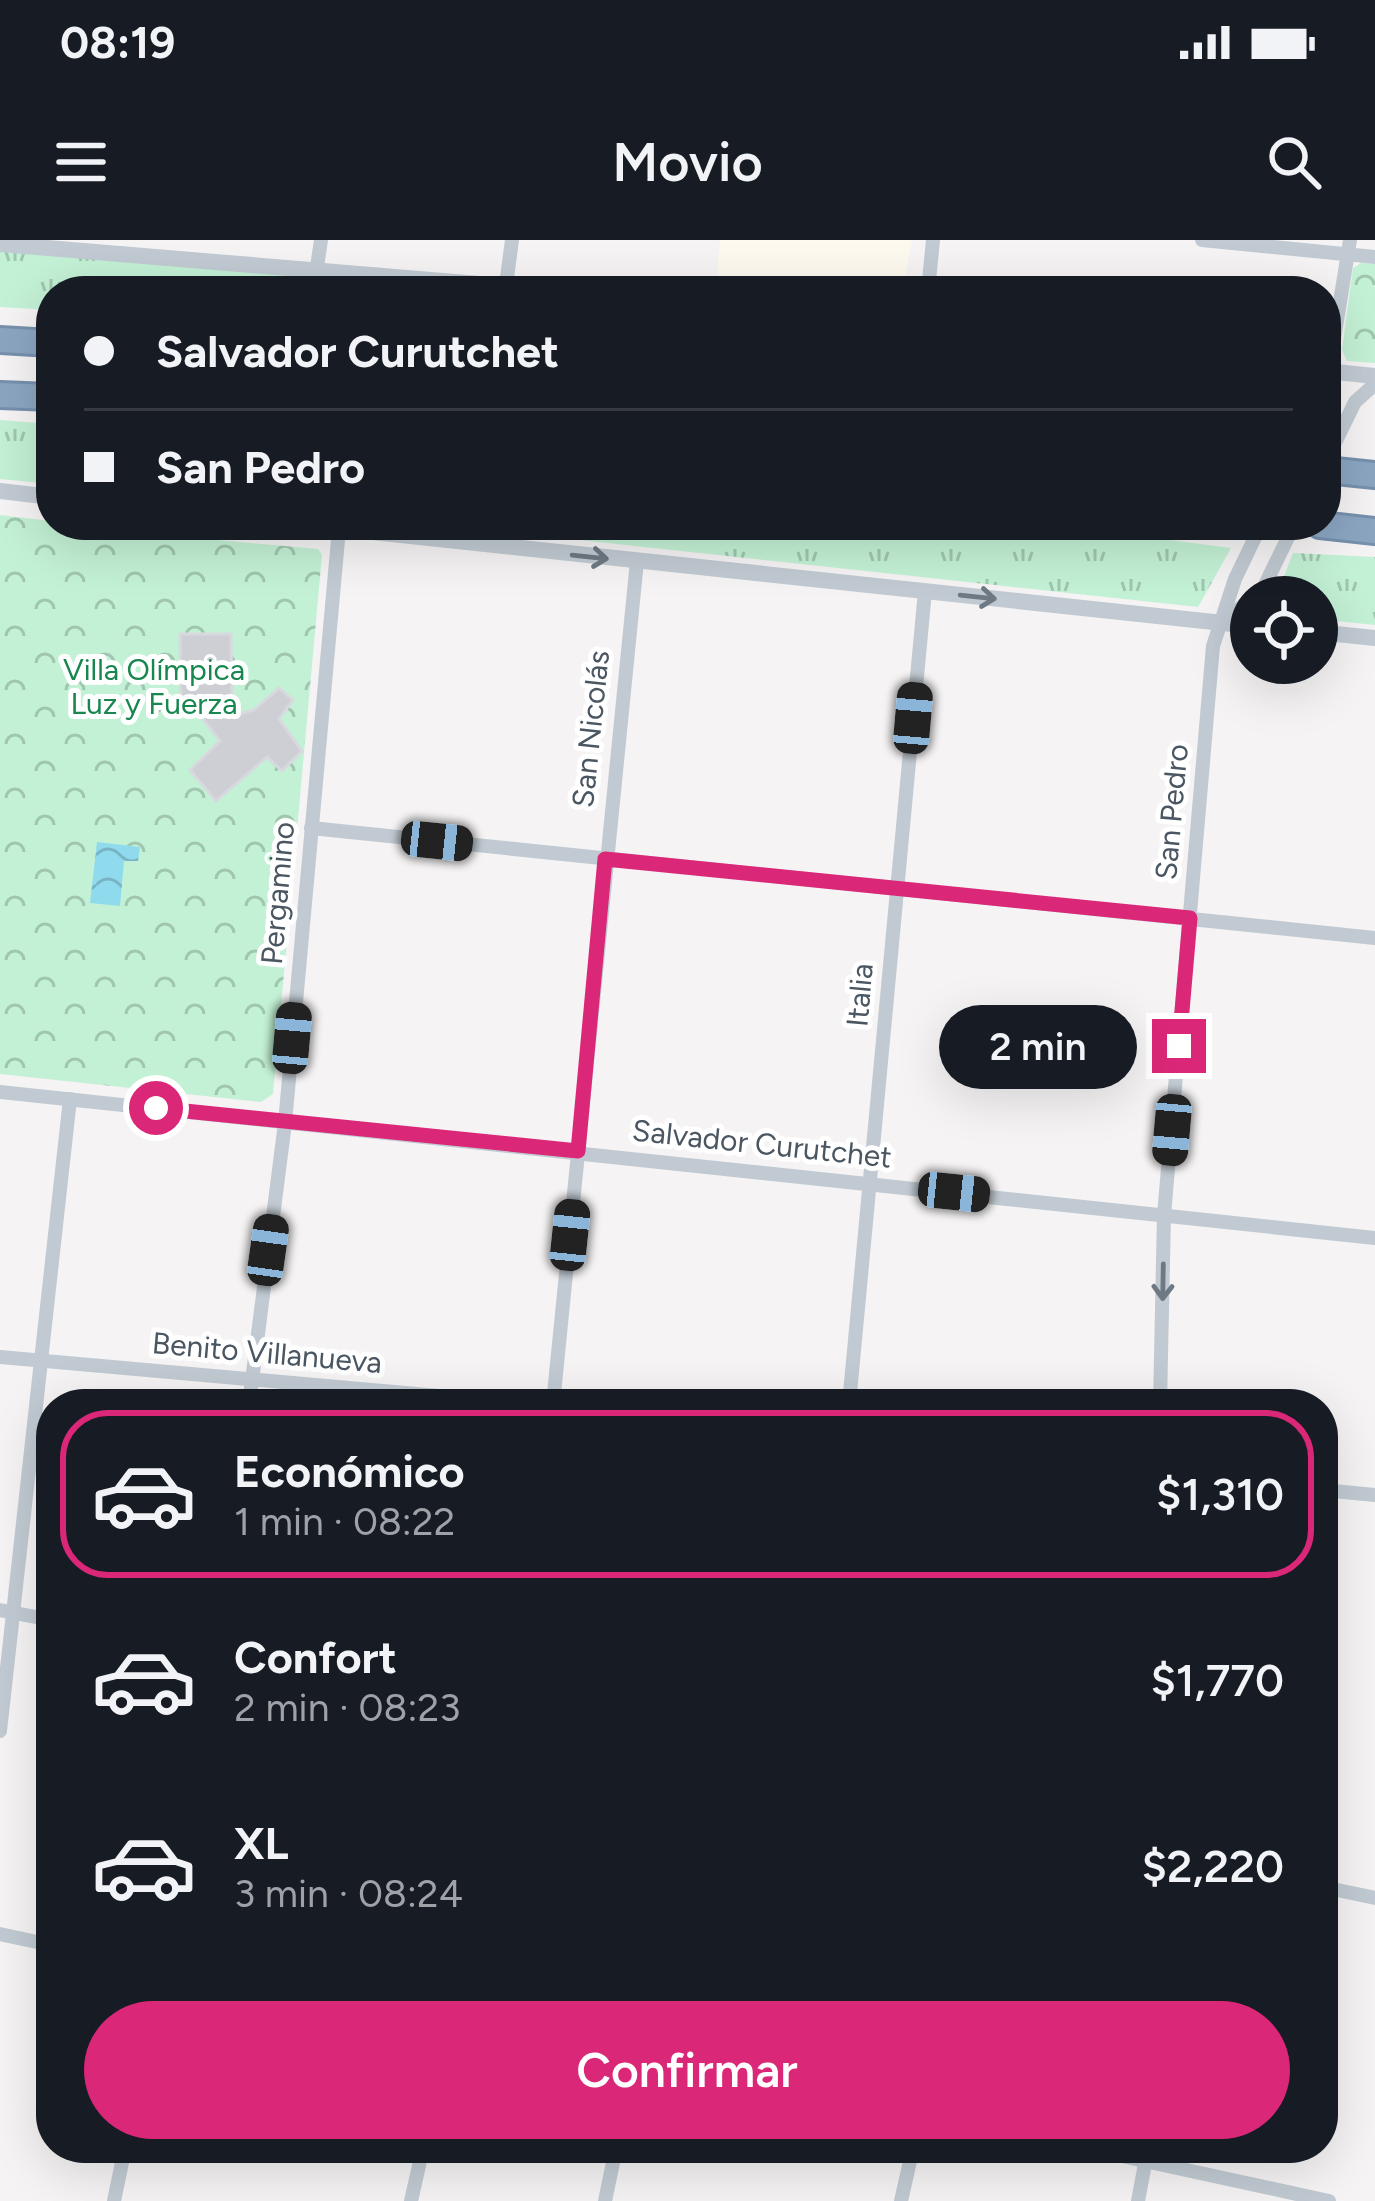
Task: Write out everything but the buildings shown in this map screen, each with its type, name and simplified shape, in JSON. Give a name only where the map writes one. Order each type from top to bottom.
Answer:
[{"type":"highway","points":[[0,340],[36,342]]},
{"type":"highway","points":[[0,395],[36,397]]},
{"type":"highway","points":[[1341,468],[1375,475]]},
{"type":"street","points":[[317,267],[321,240]]},
{"type":"street","points":[[507,276],[512,240]]},
{"type":"street","points":[[929,276],[933,240]]},
{"type":"street","points":[[1202,240],[1349,247],[1375,257]]},
{"type":"street","points":[[0,244],[78,243],[412,276]]},
{"type":"street","points":[[1341,297],[1349,247]]},
{"type":"street","points":[[1341,378],[1375,380]]},
{"type":"street","points":[[1341,432],[1355,402],[1375,380]]},
{"type":"street","points":[[0,491],[36,495]]},
{"type":"street","name":"Pergamino","points":[[251,1389],[285,1123],[338,540]]},
{"type":"street","points":[[441,540],[1230,624]]},
{"type":"street","name":"San Pedro","points":[[1160,1389],[1164,1215],[1213,646],[1254,540]]},
{"type":"street","points":[[1269,576],[1287,540]]},
{"type":"street","name":"San Nicolás","points":[[554,1389],[637,561]]},
{"type":"street","name":"Italia","points":[[850,1389],[925,592]]},
{"type":"street","points":[[1222,623],[1230,616]]},
{"type":"street","points":[[1338,634],[1375,638]]},
{"type":"street","points":[[311,828],[1375,938]]},
{"type":"street","name":"Salvador Curutchet","points":[[0,1092],[1375,1238]]},
{"type":"street","points":[[36,1389],[70,1100]]},
{"type":"street","name":"Benito Villanueva","points":[[0,1357],[376,1389]]},
{"type":"street","points":[[0,1731],[6,1611],[36,1390]]},
{"type":"street","points":[[1338,1491],[1375,1495]]},
{"type":"street","points":[[6,1611],[36,1617]]},
{"type":"street","points":[[1338,1890],[1375,1898]]},
{"type":"street","points":[[0,1934],[36,1942]]},
{"type":"street","points":[[114,2201],[122,2163]]},
{"type":"street","points":[[410,2201],[419,2163]]},
{"type":"street","points":[[605,2201],[613,2163]]},
{"type":"street","points":[[901,2201],[910,2163]]},
{"type":"street","points":[[1138,2201],[1146,2163]]},
{"type":"street","points":[[1183,2163],[1329,2201]]},
{"type":"shaded area","points":[[720,240],[912,240],[906,276],[717,276]]},
{"type":"green space","points":[[0,251],[306,276],[36,276],[36,309],[0,307]]},
{"type":"green space","points":[[1375,264],[1375,363],[1347,361],[1342,350],[1353,268]]},
{"type":"green space","points":[[0,420],[36,423],[36,483],[0,479]]},
{"type":"green space","name":"Villa Olímpica Luz y Fuerza","points":[[0,515],[36,519],[36,540],[218,540],[318,549],[322,555],[273,1094],[261,1102],[0,1074]]},
{"type":"green space","points":[[579,540],[1170,540],[1231,548],[1198,607]]},
{"type":"green space","points":[[1293,553],[1375,557],[1375,625],[1338,621],[1338,576],[1284,576]]},
{"type":"water","points":[[97,842],[140,847],[138,861],[124,861],[120,906],[90,903]]},
{"type":"route","points":[[156,1108],[578,1151],[605,859],[1190,918],[1179,1046]]}]
